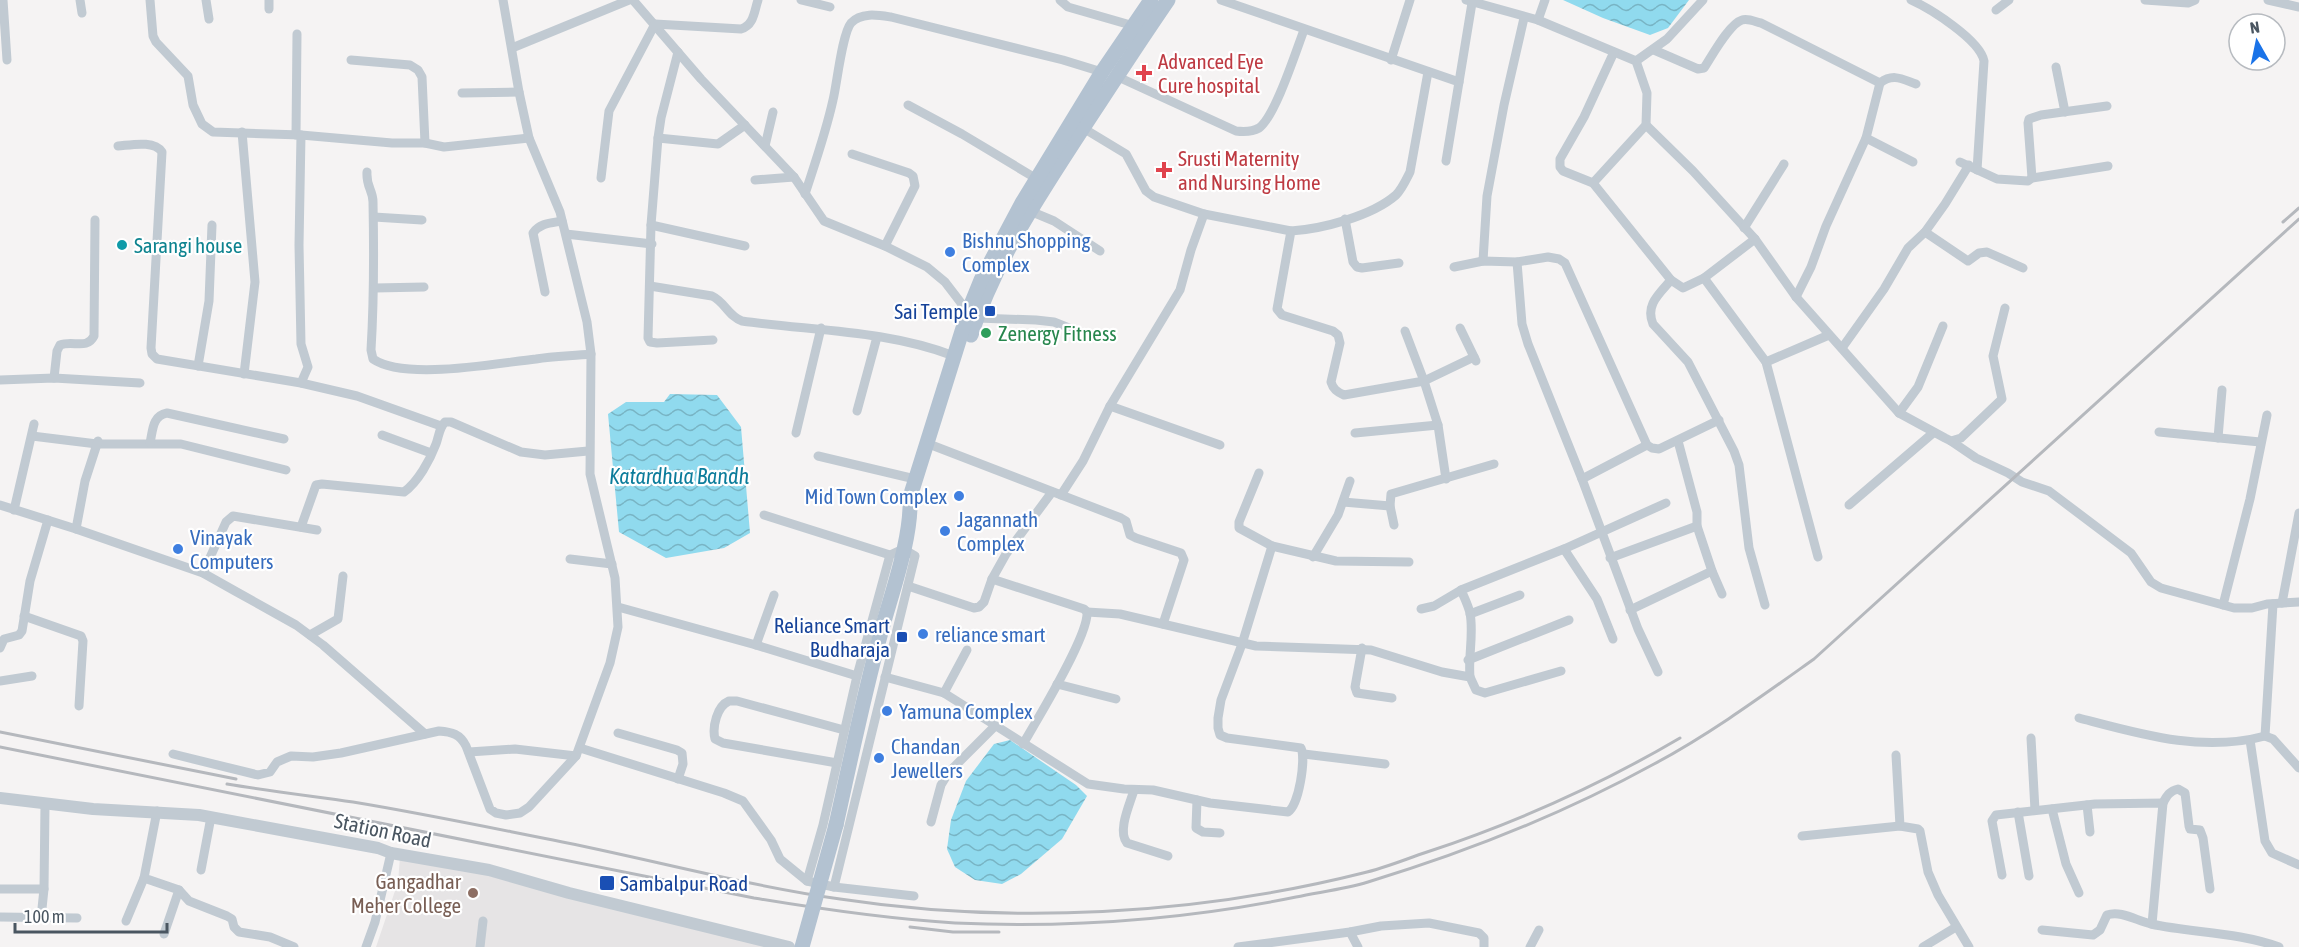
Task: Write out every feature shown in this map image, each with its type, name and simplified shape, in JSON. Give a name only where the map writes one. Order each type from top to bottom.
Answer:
[{"type":"main road","points":[[802,947],[836,825],[863,701],[897,569],[896,552],[918,499],[972,315],[1030,211],[1083,128],[1134,26],[1150,0]]},
{"type":"main road","points":[[910,514],[910,497],[915,479],[954,356],[1001,240],[1037,179],[1109,74],[1168,0]]},
{"type":"street","points":[[3,0],[7,60]]},
{"type":"street","points":[[80,0],[82,13]]},
{"type":"street","points":[[150,0],[153,36],[188,76],[193,105],[202,124],[213,132],[425,143],[444,147],[529,138]]},
{"type":"street","points":[[206,0],[209,19]]},
{"type":"street","points":[[173,754],[265,775],[278,762],[291,756],[323,756],[439,731],[451,732],[461,737],[469,752],[490,809],[506,815],[520,813],[530,807],[578,752],[594,700],[613,652],[618,627],[618,608],[612,564],[592,489],[588,451],[591,354],[581,291],[562,221],[529,138],[503,0]]},
{"type":"street","points":[[513,48],[631,0],[655,24],[701,80],[794,177],[824,221],[885,246],[927,267],[945,282],[972,315],[1054,322],[1074,330]]},
{"type":"street","points":[[655,24],[741,29],[748,27],[751,23],[758,0]]},
{"type":"street","points":[[801,0],[830,7]]},
{"type":"street","points":[[1060,0],[1068,7],[1134,26]]},
{"type":"street","points":[[1221,0],[1459,82]]},
{"type":"street","points":[[1391,60],[1410,0]]},
{"type":"street","points":[[1538,20],[1545,0]]},
{"type":"street","points":[[1636,61],[1667,39],[1703,0]]},
{"type":"street","points":[[1996,10],[2009,0]]},
{"type":"street","points":[[2145,0],[2188,3],[2195,0]]},
{"type":"street","points":[[2268,0],[2299,7]]},
{"type":"street","points":[[1446,161],[1469,1],[1538,20],[1636,61],[1647,93],[1646,125],[1593,183]]},
{"type":"street","points":[[1842,348],[1884,289],[1908,248],[1925,232],[1969,166],[1984,62],[1982,54],[1967,37],[1917,1]]},
{"type":"street","points":[[805,194],[833,102],[850,24],[866,15],[891,17],[1063,60],[1109,74],[1236,131],[1257,130],[1266,122],[1304,30]]},
{"type":"street","points":[[1483,261],[1487,195],[1524,18]]},
{"type":"street","points":[[1654,50],[1698,69],[1704,68],[1733,26],[1747,20],[1761,23],[1880,83]]},
{"type":"street","points":[[601,178],[609,111],[655,24]]},
{"type":"street","points":[[297,34],[301,344],[308,367],[301,383]]},
{"type":"street","points":[[678,52],[658,138],[651,225],[647,330],[650,342],[713,340]]},
{"type":"street","points":[[1614,52],[1559,164],[1563,171],[1593,183],[1671,280],[1685,288],[1704,278],[1755,239]]},
{"type":"street","points":[[351,60],[410,65],[418,70],[422,78],[425,143]]},
{"type":"street","points":[[2056,66],[2065,112]]},
{"type":"street","points":[[1083,128],[1126,154],[1146,190],[1154,197],[1204,214],[1291,231],[1305,230],[1376,208],[1396,195],[1404,185],[1410,172],[1428,72]]},
{"type":"street","points":[[1796,297],[1866,138],[1880,83],[1887,77],[1894,76],[1916,84]]},
{"type":"street","points":[[462,93],[519,92]]},
{"type":"street","points":[[908,105],[1037,179]]},
{"type":"street","points":[[2032,178],[2029,119],[2107,106]]},
{"type":"street","points":[[765,146],[773,111]]},
{"type":"street","points":[[658,138],[718,144],[745,125]]},
{"type":"street","points":[[1646,125],[1693,171],[1755,239],[1796,297],[1899,413],[2022,483],[2049,491],[2131,553],[2151,582],[2162,588],[2243,609],[2299,602]]},
{"type":"street","points":[[242,132],[255,282],[244,374]]},
{"type":"street","points":[[1866,138],[1913,162]]},
{"type":"street","points":[[118,146],[153,145],[159,147],[162,152],[152,354],[158,359],[301,383],[357,396],[441,426]]},
{"type":"street","points":[[852,154],[909,172],[913,176],[915,186],[885,246]]},
{"type":"street","points":[[1744,228],[1784,164]]},
{"type":"street","points":[[1969,166],[1997,178],[2028,181],[2032,178],[2108,166]]},
{"type":"street","points":[[367,172],[366,183],[373,198],[374,217],[375,288],[371,350],[373,359],[379,364],[409,369],[438,369],[591,354]]},
{"type":"street","points":[[755,180],[794,177]]},
{"type":"street","points":[[1030,211],[1054,221],[1100,251]]},
{"type":"street","points":[[908,586],[974,608],[984,602],[992,579],[1006,554],[1083,461],[1110,406],[1180,290],[1197,229],[1204,214]]},
{"type":"street","points":[[374,217],[422,220]]},
{"type":"street","points":[[1345,219],[1353,262],[1357,267],[1399,263]]},
{"type":"street","points":[[54,378],[57,351],[60,345],[66,343],[84,345],[94,336],[94,220]]},
{"type":"street","points":[[545,292],[533,233],[536,228],[543,225],[562,221]]},
{"type":"street","points":[[198,366],[209,301],[212,225]]},
{"type":"street","points":[[651,225],[745,246]]},
{"type":"street","points":[[1291,231],[1277,309],[1282,315],[1333,331],[1338,335],[1340,343],[1331,374],[1332,387],[1338,393],[1344,394],[1424,381],[1475,359],[1460,328]]},
{"type":"street","points":[[1925,232],[1968,261],[1979,253],[1987,252],[2023,268]]},
{"type":"street","points":[[566,234],[652,244]]},
{"type":"street","points":[[1454,267],[1483,261],[1517,262],[1548,257],[1559,259],[1565,263],[1647,445],[1659,449],[1719,420]]},
{"type":"street","points":[[1517,262],[1522,324],[1610,558],[1658,672]]},
{"type":"street","points":[[1704,278],[1766,362],[1818,557]]},
{"type":"street","points":[[1671,280],[1653,301],[1650,318],[1688,362],[1719,420],[1739,465],[1749,548],[1765,605]]},
{"type":"street","points":[[650,286],[712,296],[718,299],[735,319],[742,321],[821,328],[915,343],[954,356]]},
{"type":"street","points":[[375,288],[424,287]]},
{"type":"street","points":[[1951,441],[1960,438],[2002,399],[1993,356],[2004,308]]},
{"type":"street","points":[[1899,413],[1918,387],[1943,326]]},
{"type":"street","points":[[796,433],[821,328]]},
{"type":"street","points":[[1405,331],[1438,426],[1446,479]]},
{"type":"street","points":[[1766,362],[1829,335]]},
{"type":"street","points":[[857,411],[877,337]]},
{"type":"street","points":[[0,380],[54,378],[140,383]]},
{"type":"street","points":[[2218,438],[2222,390]]},
{"type":"street","points":[[1110,406],[1220,444]]},
{"type":"street","points":[[150,443],[154,419],[167,413],[284,439]]},
{"type":"street","points":[[2223,605],[2250,499],[2267,415]]},
{"type":"street","points":[[301,527],[316,485],[404,492],[411,487],[431,453],[441,426],[445,422],[451,422],[521,452],[535,455],[588,451]]},
{"type":"street","points":[[14,510],[34,424]]},
{"type":"street","points":[[1355,433],[1438,426]]},
{"type":"street","points":[[1849,505],[1933,432]]},
{"type":"street","points":[[2159,432],[2260,442]]},
{"type":"street","points":[[382,435],[431,453]]},
{"type":"street","points":[[32,436],[98,442],[181,444],[286,470]]},
{"type":"street","points":[[1678,441],[1697,512],[1697,526],[1722,594]]},
{"type":"street","points":[[76,529],[85,481],[98,442]]},
{"type":"street","points":[[1582,479],[1647,445]]},
{"type":"street","points":[[934,446],[1120,518],[1126,521],[1130,535],[1183,556],[1162,624]]},
{"type":"street","points":[[818,456],[915,479]]},
{"type":"street","points":[[1394,525],[1389,498],[1396,491],[1494,464]]},
{"type":"street","points":[[1259,473],[1239,522],[1239,528],[1272,546],[1313,557],[1336,561],[1408,562]]},
{"type":"street","points":[[1313,557],[1331,529],[1350,481]]},
{"type":"street","points":[[1343,502],[1390,506]]},
{"type":"street","points":[[1421,609],[1434,606],[1461,590],[1564,549],[1666,503]]},
{"type":"street","points":[[0,506],[76,529],[203,573],[309,635],[425,734]]},
{"type":"street","points":[[764,515],[915,556],[834,887]]},
{"type":"street","points":[[203,573],[226,522],[233,516],[317,530]]},
{"type":"street","points":[[2265,736],[2278,603],[2298,519]]},
{"type":"street","points":[[0,648],[4,639],[20,635],[30,581],[48,520]]},
{"type":"street","points":[[1610,558],[1697,526]]},
{"type":"street","points":[[885,677],[945,693],[1088,784],[1134,790],[1154,790],[1197,800],[1288,812],[1295,805],[1304,754],[1301,748],[1227,738],[1220,735],[1218,728],[1219,710],[1272,546]]},
{"type":"street","points":[[1564,549],[1597,600],[1613,639]]},
{"type":"street","points":[[807,881],[823,825],[857,676],[896,552]]},
{"type":"street","points":[[570,559],[612,564]]},
{"type":"street","points":[[1630,609],[1712,571]]},
{"type":"street","points":[[309,635],[338,619],[343,576]]},
{"type":"street","points":[[992,579],[1084,609],[1087,612],[1120,614],[1242,644],[1270,647],[1362,648],[1442,672],[1470,677]]},
{"type":"street","points":[[1461,590],[1470,614],[1472,634],[1468,660],[1470,677],[1476,690],[1485,693],[1561,671]]},
{"type":"street","points":[[756,645],[774,595]]},
{"type":"street","points":[[1470,614],[1520,595]]},
{"type":"street","points":[[618,608],[756,645],[857,676]]},
{"type":"street","points":[[1023,744],[1076,647],[1087,620],[1087,612]]},
{"type":"street","points":[[24,616],[81,636],[83,641],[79,706]]},
{"type":"street","points":[[1468,660],[1569,620]]},
{"type":"street","points":[[1362,648],[1355,687],[1357,693],[1392,698]]},
{"type":"street","points":[[945,693],[967,650]]},
{"type":"street","points":[[0,681],[32,676]]},
{"type":"street","points":[[1057,684],[1116,699]]},
{"type":"street","points":[[837,763],[723,743],[715,739],[713,734],[719,708],[729,701],[737,701],[844,730]]},
{"type":"street","points":[[2079,718],[2159,739],[2199,742],[2250,740],[2265,736],[2273,739],[2299,768]]},
{"type":"street","points":[[931,822],[941,785],[949,772],[995,726]]},
{"type":"street","points":[[618,733],[681,753],[683,764],[678,779]]},
{"type":"street","points":[[2031,738],[2035,810]]},
{"type":"street","points":[[2250,740],[2265,841],[2272,853],[2299,865]]},
{"type":"street","points":[[469,752],[515,749],[578,752],[724,793],[742,801],[771,840],[780,859],[807,881],[834,887],[914,896]]},
{"type":"street","points":[[1304,754],[1385,764]]},
{"type":"street","points":[[1896,755],[1900,826]]},
{"type":"street","points":[[2152,924],[2163,803],[2173,790],[2178,789],[2185,793],[2190,829],[2199,830],[2203,838],[2210,889]]},
{"type":"street","points":[[1134,790],[1123,831],[1124,839],[1127,843],[1168,856]]},
{"type":"street","name":"Station Road","points":[[0,798],[45,805],[157,811],[211,817],[366,846],[391,853],[489,870],[569,893],[789,947]]},
{"type":"street","points":[[1197,800],[1196,828],[1199,831],[1220,833]]},
{"type":"street","points":[[2002,875],[1992,820],[1996,815],[2087,806],[2163,803]]},
{"type":"street","points":[[41,918],[44,889],[45,805]]},
{"type":"street","points":[[2087,806],[2090,832]]},
{"type":"street","points":[[2052,809],[2066,864],[2079,893]]},
{"type":"street","points":[[126,921],[144,878],[157,811]]},
{"type":"street","points":[[2018,812],[2029,876]]},
{"type":"street","points":[[201,870],[211,817]]},
{"type":"street","points":[[1802,836],[1900,826],[1918,829],[1928,872],[1956,927],[1969,947]]},
{"type":"street","points":[[366,947],[375,922],[391,853]]},
{"type":"street","points":[[144,878],[179,890],[189,901],[232,919],[234,927],[239,932],[270,937],[294,947]]},
{"type":"street","points":[[0,889],[44,889]]},
{"type":"street","points":[[164,934],[179,890]]},
{"type":"street","points":[[2042,930],[2094,935],[2100,930],[2104,918],[2116,913],[2152,924],[2203,930],[2279,947]]},
{"type":"street","points":[[0,917],[78,918]]},
{"type":"street","points":[[480,947],[483,921]]},
{"type":"street","points":[[1238,947],[1381,926],[1429,923],[1479,933],[1484,938],[1484,947]]},
{"type":"street","points":[[1923,947],[1956,927]]},
{"type":"street","points":[[1530,947],[1539,930]]},
{"type":"street","points":[[1350,932],[1358,947]]},
{"type":"shaded area","name":"Gangadhar Meher College","points":[[400,857],[486,875],[774,947],[376,947],[398,882]]},
{"type":"water","points":[[1563,0],[1689,0],[1668,28],[1650,35]]},
{"type":"water","name":"Katardhua Bandh","points":[[670,394],[717,395],[741,427],[750,533],[724,548],[666,558],[619,532],[608,414],[626,402],[664,402]]},
{"type":"water","points":[[1010,740],[1076,785],[1087,796],[1062,839],[1021,874],[1002,884],[975,880],[955,867],[947,849],[951,820],[966,781],[994,744]]},
{"type":"railway","points":[[2283,222],[2299,208]]},
{"type":"railway","points":[[0,747],[754,898],[904,919],[998,924],[1126,921],[1254,905],[1350,887],[1478,845],[1585,799],[1675,752],[1775,687],[1814,659],[2299,219]]},
{"type":"railway","points":[[0,732],[236,779]]},
{"type":"railway","points":[[227,784],[428,815],[589,847],[768,887],[840,899],[970,912],[1103,912],[1169,907],[1235,898],[1300,887],[1379,869],[1525,816],[1619,772],[1680,738]]},
{"type":"railway","points":[[910,927],[953,932],[999,932]]},
{"type":"place","name":"Advanced Eye Cure hospital","points":[[1144,73]]},
{"type":"place","name":"Srusti Maternity and Nursing Home","points":[[1164,170]]},
{"type":"place","name":"Sarangi house","points":[[122,245]]},
{"type":"place","name":"Bishnu Shopping Complex","points":[[950,252]]},
{"type":"place","name":"Sai Temple","points":[[990,311]]},
{"type":"place","name":"Zenergy Fitness","points":[[986,333]]},
{"type":"place","name":"Mid Town Complex","points":[[959,496]]},
{"type":"place","name":"Jagannath Complex","points":[[945,531]]},
{"type":"place","name":"Vinayak Computers","points":[[178,549]]},
{"type":"place","name":"reliance smart","points":[[923,634]]},
{"type":"place","name":"Reliance Smart Budharaja","points":[[902,637]]},
{"type":"place","name":"Yamuna Complex","points":[[887,711]]},
{"type":"place","name":"Chandan Jewellers","points":[[879,758]]},
{"type":"place","name":"Sambalpur Road","points":[[607,883]]},
{"type":"place","name":"Gangadhar Meher College","points":[[473,893]]}]
